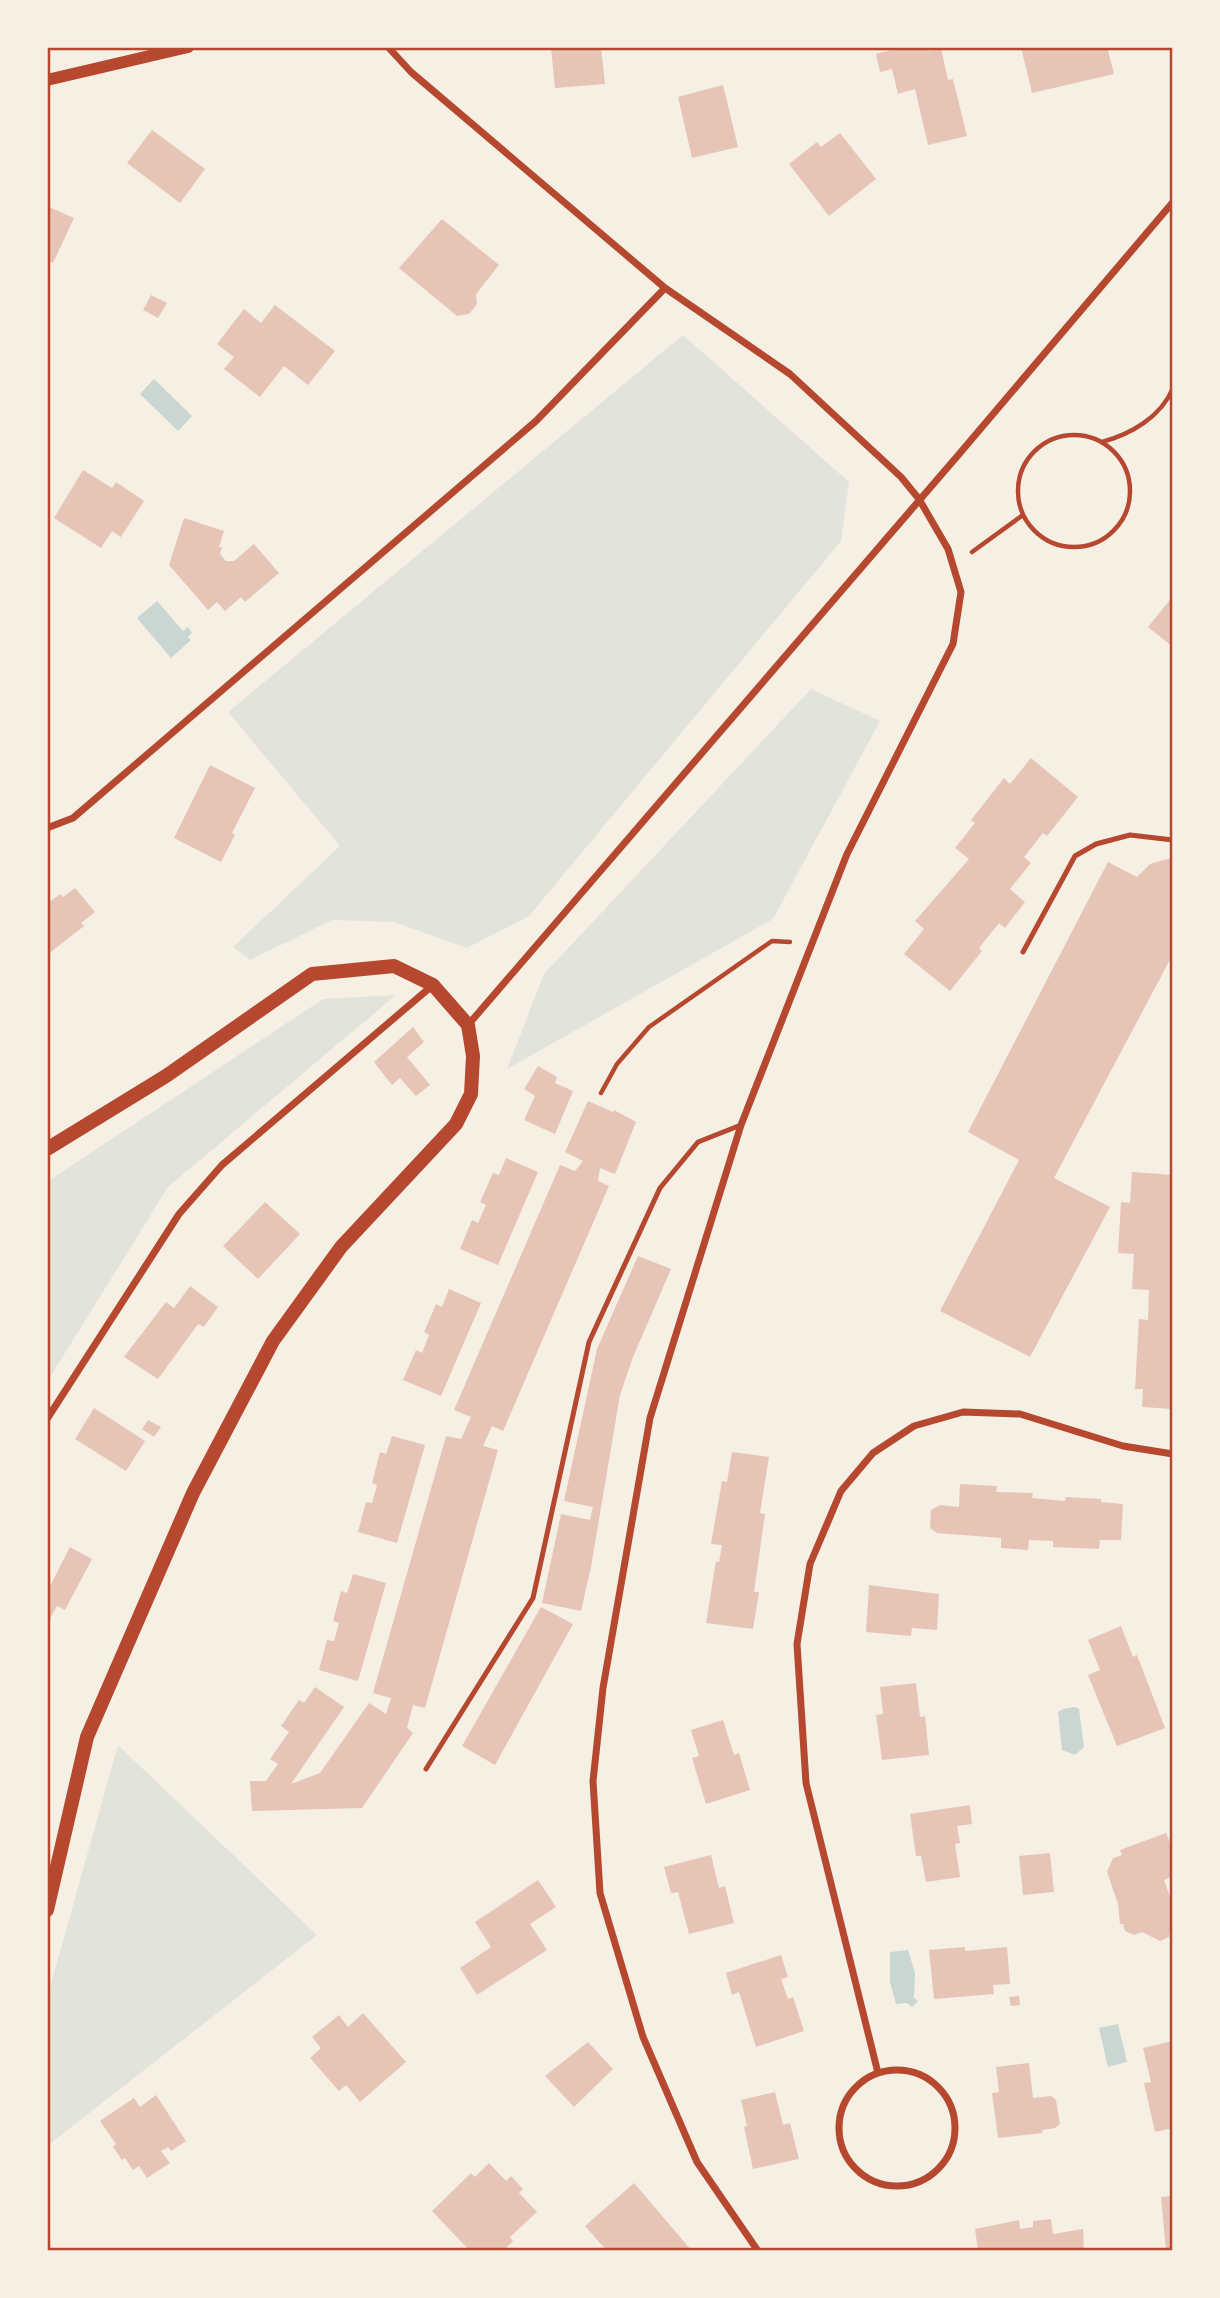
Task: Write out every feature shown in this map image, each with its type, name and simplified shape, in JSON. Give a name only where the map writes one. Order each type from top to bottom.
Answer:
[{"type":"main road","points":[[47,1149],[166,1076],[312,974],[394,967],[433,985],[468,1025],[473,1056],[471,1094],[456,1124],[341,1247],[273,1341],[193,1493],[87,1737],[47,1910]]},
{"type":"street","points":[[47,80],[188,47]]},
{"type":"street","points":[[388,47],[411,72],[665,288],[790,374],[901,477],[919,499],[948,548],[961,592],[953,644],[847,854],[741,1125],[650,1418],[603,1688],[593,1781],[600,1893],[643,2037],[697,2162],[758,2251]]},
{"type":"street","points":[[468,1025],[1173,202]]},
{"type":"street","points":[[47,828],[73,818],[536,421],[665,288]]},
{"type":"street","points":[[47,1419],[179,1214],[222,1165],[433,985]]},
{"type":"street","points":[[878,2073],[806,1783],[797,1644],[810,1564],[841,1491],[873,1453],[914,1426],[963,1412],[1020,1414],[1123,1446],[1173,1454]]},
{"type":"street","points":[[896,2070],[915,2073],[931,2081],[945,2094],[953,2110],[956,2129],[953,2147],[945,2163],[932,2176],[913,2185],[893,2187],[874,2183],[857,2171],[845,2155],[839,2136],[840,2116],[847,2098],[860,2082],[878,2073],[896,2070]]},
{"type":"lane","points":[[1023,952],[1075,856],[1096,844],[1130,835],[1173,840]]},
{"type":"lane","points":[[426,1769],[533,1598],[589,1342],[660,1188],[698,1142],[741,1125]]},
{"type":"path","points":[[1101,443],[1126,435],[1147,421],[1173,388]]},
{"type":"path","points":[[1067,436],[1084,436],[1101,443],[1115,454],[1125,468],[1130,487],[1128,506],[1120,524],[1106,538],[1088,546],[1069,547],[1050,542],[1034,531],[1023,515],[1018,498],[1018,481],[1024,464],[1035,450],[1050,441],[1067,436]]},
{"type":"path","points":[[979,547],[1023,515]]},
{"type":"path","points":[[601,1093],[617,1064],[649,1027],[772,941],[812,944]]},
{"type":"shaded area","points":[[683,335],[849,482],[841,541],[529,916],[467,948],[394,922],[332,920],[250,960],[233,947],[340,846],[228,712]]},
{"type":"shaded area","points":[[154,379],[192,416],[178,431],[140,394]]},
{"type":"shaded area","points":[[157,601],[183,631],[188,627],[192,633],[188,637],[191,640],[171,658],[137,618]]},
{"type":"shaded area","points":[[811,689],[880,721],[773,919],[507,1069],[544,974]]},
{"type":"shaded area","points":[[396,995],[168,1187],[47,1382],[47,1182],[323,999]]},
{"type":"shaded area","points":[[1075,1707],[1079,1709],[1084,1747],[1075,1755],[1062,1750],[1058,1712]]},
{"type":"shaded area","points":[[118,1745],[317,1935],[47,2146],[47,2012],[52,1980]]},
{"type":"shaded area","points":[[908,1950],[915,1973],[914,1998],[918,2001],[912,2007],[907,2003],[896,2004],[890,1982],[890,1952]]},
{"type":"shaded area","points":[[1118,2024],[1127,2062],[1108,2067],[1099,2028]]},
{"type":"building","points":[[551,47],[601,47],[605,84],[555,88]]},
{"type":"building","points":[[902,47],[928,47],[929,51],[941,48],[948,80],[953,79],[967,136],[928,145],[915,89],[898,94],[892,69],[880,72],[876,54]]},
{"type":"building","points":[[1021,47],[1107,47],[1114,74],[1032,93]]},
{"type":"building","points":[[723,85],[738,147],[692,158],[678,97]]},
{"type":"building","points":[[152,130],[205,169],[180,203],[127,163]]},
{"type":"building","points":[[840,133],[876,179],[829,216],[789,164],[817,142],[821,147]]},
{"type":"building","points":[[47,206],[74,218],[53,263],[47,260]]},
{"type":"building","points":[[442,219],[499,265],[476,294],[477,304],[469,314],[457,316],[399,268]]},
{"type":"building","points":[[151,295],[167,303],[158,318],[143,310]]},
{"type":"building","points":[[275,305],[335,351],[308,385],[284,366],[260,397],[224,369],[234,357],[217,344],[244,309],[261,323]]},
{"type":"building","points":[[83,470],[112,488],[116,482],[144,501],[121,537],[112,531],[101,548],[54,518]]},
{"type":"building","points":[[184,518],[224,531],[219,547],[222,547],[220,554],[226,561],[234,561],[254,544],[279,573],[245,602],[241,597],[225,611],[217,602],[208,610],[169,565]]},
{"type":"building","points":[[1173,596],[1173,647],[1148,627]]},
{"type":"building","points":[[1031,758],[1078,797],[1047,836],[1043,833],[1024,857],[1031,863],[1010,889],[1025,902],[1005,928],[999,923],[979,948],[982,951],[950,991],[904,954],[924,929],[915,921],[969,859],[955,848],[975,823],[971,820],[1004,778],[1010,784]]},
{"type":"building","points":[[210,765],[255,788],[232,833],[235,835],[221,862],[174,838]]},
{"type":"building","points":[[1173,859],[1173,954],[1054,1178],[1110,1207],[1030,1357],[940,1311],[1019,1160],[968,1132],[1108,862],[1137,877],[1150,864]]},
{"type":"building","points":[[75,888],[95,912],[81,923],[84,926],[47,955],[47,904],[60,894],[63,897]]},
{"type":"building","points":[[413,1027],[424,1042],[407,1057],[430,1085],[416,1096],[400,1078],[392,1085],[374,1062]]},
{"type":"building","points":[[538,1066],[557,1077],[555,1083],[573,1091],[555,1134],[524,1120],[535,1096],[524,1089]]},
{"type":"building","points":[[588,1101],[613,1112],[614,1110],[636,1122],[615,1174],[600,1168],[598,1181],[609,1186],[503,1431],[492,1426],[483,1446],[498,1450],[425,1708],[413,1705],[407,1728],[413,1733],[362,1808],[252,1811],[250,1781],[266,1781],[278,1764],[270,1759],[289,1732],[281,1726],[299,1700],[304,1703],[315,1687],[344,1707],[291,1784],[320,1773],[369,1703],[386,1714],[391,1698],[373,1693],[446,1436],[461,1439],[471,1417],[454,1410],[560,1165],[575,1171],[583,1161],[565,1152]]},
{"type":"building","points":[[506,1158],[538,1172],[498,1265],[460,1249],[472,1220],[478,1223],[486,1205],[480,1202],[493,1173],[499,1175]]},
{"type":"building","points":[[1132,1172],[1173,1175],[1173,1409],[1142,1407],[1143,1389],[1135,1389],[1139,1319],[1148,1320],[1149,1290],[1132,1289],[1134,1254],[1118,1253],[1121,1202],[1130,1203]]},
{"type":"building","points":[[265,1202],[300,1234],[258,1279],[223,1246]]},
{"type":"building","points":[[638,1256],[671,1269],[633,1357],[620,1395],[581,1611],[542,1603],[561,1514],[590,1520],[593,1507],[564,1501],[597,1349]]},
{"type":"building","points":[[190,1286],[218,1307],[204,1327],[198,1324],[158,1379],[124,1357],[166,1302],[174,1308]]},
{"type":"building","points":[[449,1289],[481,1303],[441,1396],[403,1380],[416,1350],[422,1353],[429,1335],[424,1332],[436,1304],[442,1307]]},
{"type":"building","points":[[94,1408],[145,1441],[126,1471],[75,1439]]},
{"type":"building","points":[[148,1420],[161,1427],[154,1437],[142,1429]]},
{"type":"building","points":[[392,1436],[425,1445],[397,1543],[358,1532],[366,1502],[372,1503],[377,1485],[372,1483],[380,1452],[386,1454]]},
{"type":"building","points":[[732,1452],[769,1457],[760,1513],[765,1514],[754,1592],[759,1592],[753,1629],[706,1623],[716,1561],[719,1562],[722,1545],[711,1544],[722,1481],[727,1482]]},
{"type":"building","points":[[960,1484],[997,1486],[996,1492],[1033,1493],[1032,1498],[1065,1501],[1066,1497],[1101,1499],[1101,1502],[1123,1504],[1121,1540],[1100,1540],[1099,1549],[1053,1547],[1053,1541],[1029,1540],[1028,1550],[1001,1548],[1001,1538],[937,1533],[930,1528],[931,1510],[940,1505],[959,1507]]},
{"type":"building","points":[[70,1547],[92,1559],[65,1610],[57,1606],[47,1624],[47,1592]]},
{"type":"building","points":[[353,1574],[386,1583],[358,1681],[319,1670],[327,1640],[334,1641],[339,1623],[333,1621],[341,1591],[347,1593]]},
{"type":"building","points":[[869,1585],[939,1594],[937,1630],[912,1628],[911,1636],[866,1632]]},
{"type":"building","points":[[541,1607],[573,1624],[495,1765],[462,1746]]},
{"type":"building","points":[[1121,1626],[1133,1657],[1137,1655],[1165,1728],[1117,1746],[1088,1675],[1100,1670],[1088,1640]]},
{"type":"building","points":[[916,1683],[920,1717],[925,1716],[929,1755],[882,1760],[876,1715],[883,1714],[880,1687]]},
{"type":"building","points":[[723,1720],[734,1755],[739,1753],[750,1790],[706,1804],[692,1758],[699,1756],[691,1730]]},
{"type":"building","points":[[970,1805],[972,1824],[957,1826],[960,1843],[955,1844],[960,1877],[926,1882],[921,1856],[916,1856],[910,1814]]},
{"type":"building","points":[[1166,1833],[1173,1850],[1173,1876],[1164,1880],[1173,1905],[1173,1919],[1169,1937],[1160,1941],[1142,1932],[1134,1935],[1125,1931],[1123,1924],[1120,1924],[1118,1904],[1107,1872],[1113,1858],[1122,1855],[1120,1850]]},
{"type":"building","points":[[1050,1853],[1054,1892],[1023,1895],[1019,1856]]},
{"type":"building","points":[[711,1855],[719,1888],[725,1886],[734,1923],[689,1934],[678,1892],[671,1893],[664,1867]]},
{"type":"building","points":[[538,1880],[556,1907],[530,1924],[547,1950],[477,1995],[460,1968],[491,1947],[475,1922]]},
{"type":"building","points":[[965,1947],[965,1951],[1007,1947],[1010,1984],[993,1985],[994,1994],[934,1999],[929,1950]]},
{"type":"building","points":[[781,1955],[788,1977],[781,1979],[788,1999],[793,1997],[804,2031],[756,2047],[739,1992],[732,1995],[726,1973]]},
{"type":"building","points":[[1019,1996],[1020,2005],[1011,2006],[1009,1997]]},
{"type":"building","points":[[363,2013],[406,2062],[360,2102],[346,2085],[339,2091],[310,2058],[321,2048],[312,2037],[339,2015],[348,2027]]},
{"type":"building","points":[[1173,2041],[1173,2128],[1155,2132],[1144,2083],[1151,2082],[1143,2048]]},
{"type":"building","points":[[588,2042],[613,2069],[574,2107],[545,2076]]},
{"type":"building","points":[[1029,2063],[1033,2098],[1051,2096],[1056,2100],[1060,2124],[1055,2128],[1042,2130],[1043,2133],[998,2138],[992,2093],[999,2092],[996,2067]]},
{"type":"building","points":[[775,2092],[783,2125],[790,2123],[799,2159],[753,2169],[741,2100]]},
{"type":"building","points":[[156,2095],[186,2141],[171,2151],[168,2147],[161,2151],[170,2163],[147,2178],[139,2166],[133,2170],[125,2158],[122,2160],[113,2147],[116,2144],[100,2121],[134,2098],[140,2107]]},
{"type":"building","points":[[489,2163],[506,2181],[511,2176],[523,2189],[519,2193],[537,2212],[510,2237],[513,2241],[503,2251],[470,2251],[432,2211],[471,2173],[475,2177]]},
{"type":"building","points":[[634,2183],[692,2251],[607,2251],[585,2226]]},
{"type":"building","points":[[1173,2196],[1173,2251],[1166,2251],[1161,2197]]},
{"type":"building","points":[[1051,2219],[1053,2234],[1083,2229],[1084,2251],[978,2251],[975,2229],[1019,2220],[1020,2229],[1033,2227],[1033,2221]]}]
